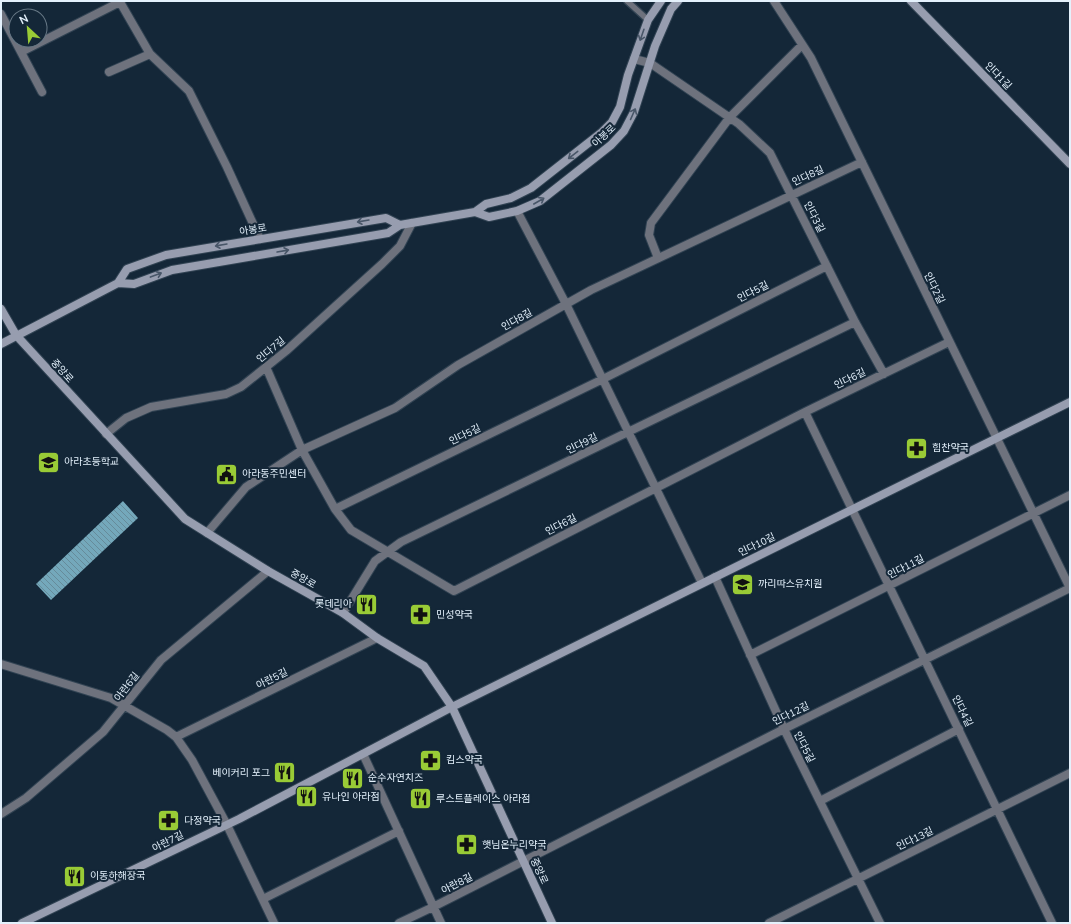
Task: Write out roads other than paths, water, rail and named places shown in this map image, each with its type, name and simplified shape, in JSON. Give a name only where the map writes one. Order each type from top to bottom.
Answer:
[{"type":"main road","name":"아봉로","points":[[1,344],[118,283],[134,284],[172,270],[388,233],[400,225],[476,212],[486,204],[511,198],[531,188],[601,133],[612,122],[620,107],[634,59],[648,20],[661,1]]},
{"type":"main road","name":"아봉로","points":[[476,212],[489,217],[517,210],[540,201],[611,145],[624,131],[634,112],[650,63],[671,9],[678,1]]},
{"type":"main road","name":"인다1길","points":[[911,1],[1070,164]]},
{"type":"main road","name":"아봉로","points":[[118,283],[127,268],[166,255],[386,218],[400,225]]},
{"type":"main road","name":"중앙로","points":[[1,309],[16,335],[185,519],[268,570],[343,613],[377,638],[424,666],[452,707],[552,923]]},
{"type":"main road","name":"인다10길","points":[[452,707],[1070,402]]},
{"type":"main road","name":"아란7길","points":[[22,923],[227,825],[452,707]]},
{"type":"street","name":"인다2길","points":[[774,1],[811,58],[1070,588]]},
{"type":"street","points":[[21,52],[119,2],[150,54],[189,91],[227,167],[260,239]]},
{"type":"street","points":[[1,14],[42,92]]},
{"type":"street","points":[[658,258],[649,235],[651,223],[730,117],[802,45]]},
{"type":"street","points":[[109,72],[150,54]]},
{"type":"street","name":"인다3길","points":[[634,59],[650,63],[730,117],[770,153],[855,322],[884,374]]},
{"type":"street","name":"인다8길","points":[[207,533],[246,487],[302,450],[395,408],[458,365],[591,290],[862,162]]},
{"type":"street","points":[[517,210],[566,304],[702,583]]},
{"type":"street","name":"인다7길","points":[[106,434],[126,418],[151,407],[226,394],[241,387],[292,346],[400,246],[412,223]]},
{"type":"street","name":"인다5길","points":[[335,509],[827,266]]},
{"type":"street","name":"인다9길","points":[[343,613],[375,561],[401,542],[629,433],[855,322]]},
{"type":"street","name":"인다6길","points":[[266,367],[302,450],[335,509],[351,530],[386,553],[454,591],[805,412],[949,342]]},
{"type":"street","name":"인다4길","points":[[805,412],[926,659],[1052,923]]},
{"type":"street","name":"인다11길","points":[[750,655],[1070,495]]},
{"type":"street","name":"아란6길","points":[[1,814],[26,798],[103,732],[125,707],[161,660],[268,570]]},
{"type":"street","name":"인다5길","points":[[715,577],[784,729],[880,923]]},
{"type":"street","name":"인다12길","points":[[523,862],[784,729],[1070,588]]},
{"type":"street","name":"아란5길","points":[[176,737],[377,638]]},
{"type":"street","points":[[1,664],[111,698],[167,730],[176,737],[192,760],[227,825],[274,923]]},
{"type":"street","points":[[820,801],[959,729]]},
{"type":"street","points":[[363,754],[440,923]]},
{"type":"street","name":"인다13길","points":[[769,923],[1070,773]]},
{"type":"street","points":[[263,899],[399,831]]},
{"type":"street","name":"아란8길","points":[[400,923],[523,862]]},
{"type":"lane","points":[[627,1],[648,20]]},
{"type":"place","name":"힘찬약국","points":[[916,448]]},
{"type":"place","name":"아라초등학교","points":[[49,462]]},
{"type":"place","name":"아라동주민센터","points":[[226,474]]},
{"type":"place","name":"까리따스유치원","points":[[742,584]]},
{"type":"place","name":"롯데리아","points":[[367,604]]},
{"type":"place","name":"민성약국","points":[[421,615]]},
{"type":"place","name":"킴스약국","points":[[430,760]]},
{"type":"place","name":"베이커리 포그","points":[[285,773]]},
{"type":"place","name":"순수자연치즈","points":[[353,778]]},
{"type":"place","name":"유나인 아라점","points":[[306,797]]},
{"type":"place","name":"루스트플레이스 아라점","points":[[421,799]]},
{"type":"place","name":"다정약국","points":[[169,821]]},
{"type":"place","name":"햇님온누리약국","points":[[466,845]]},
{"type":"place","name":"이동하해장국","points":[[75,876]]}]
